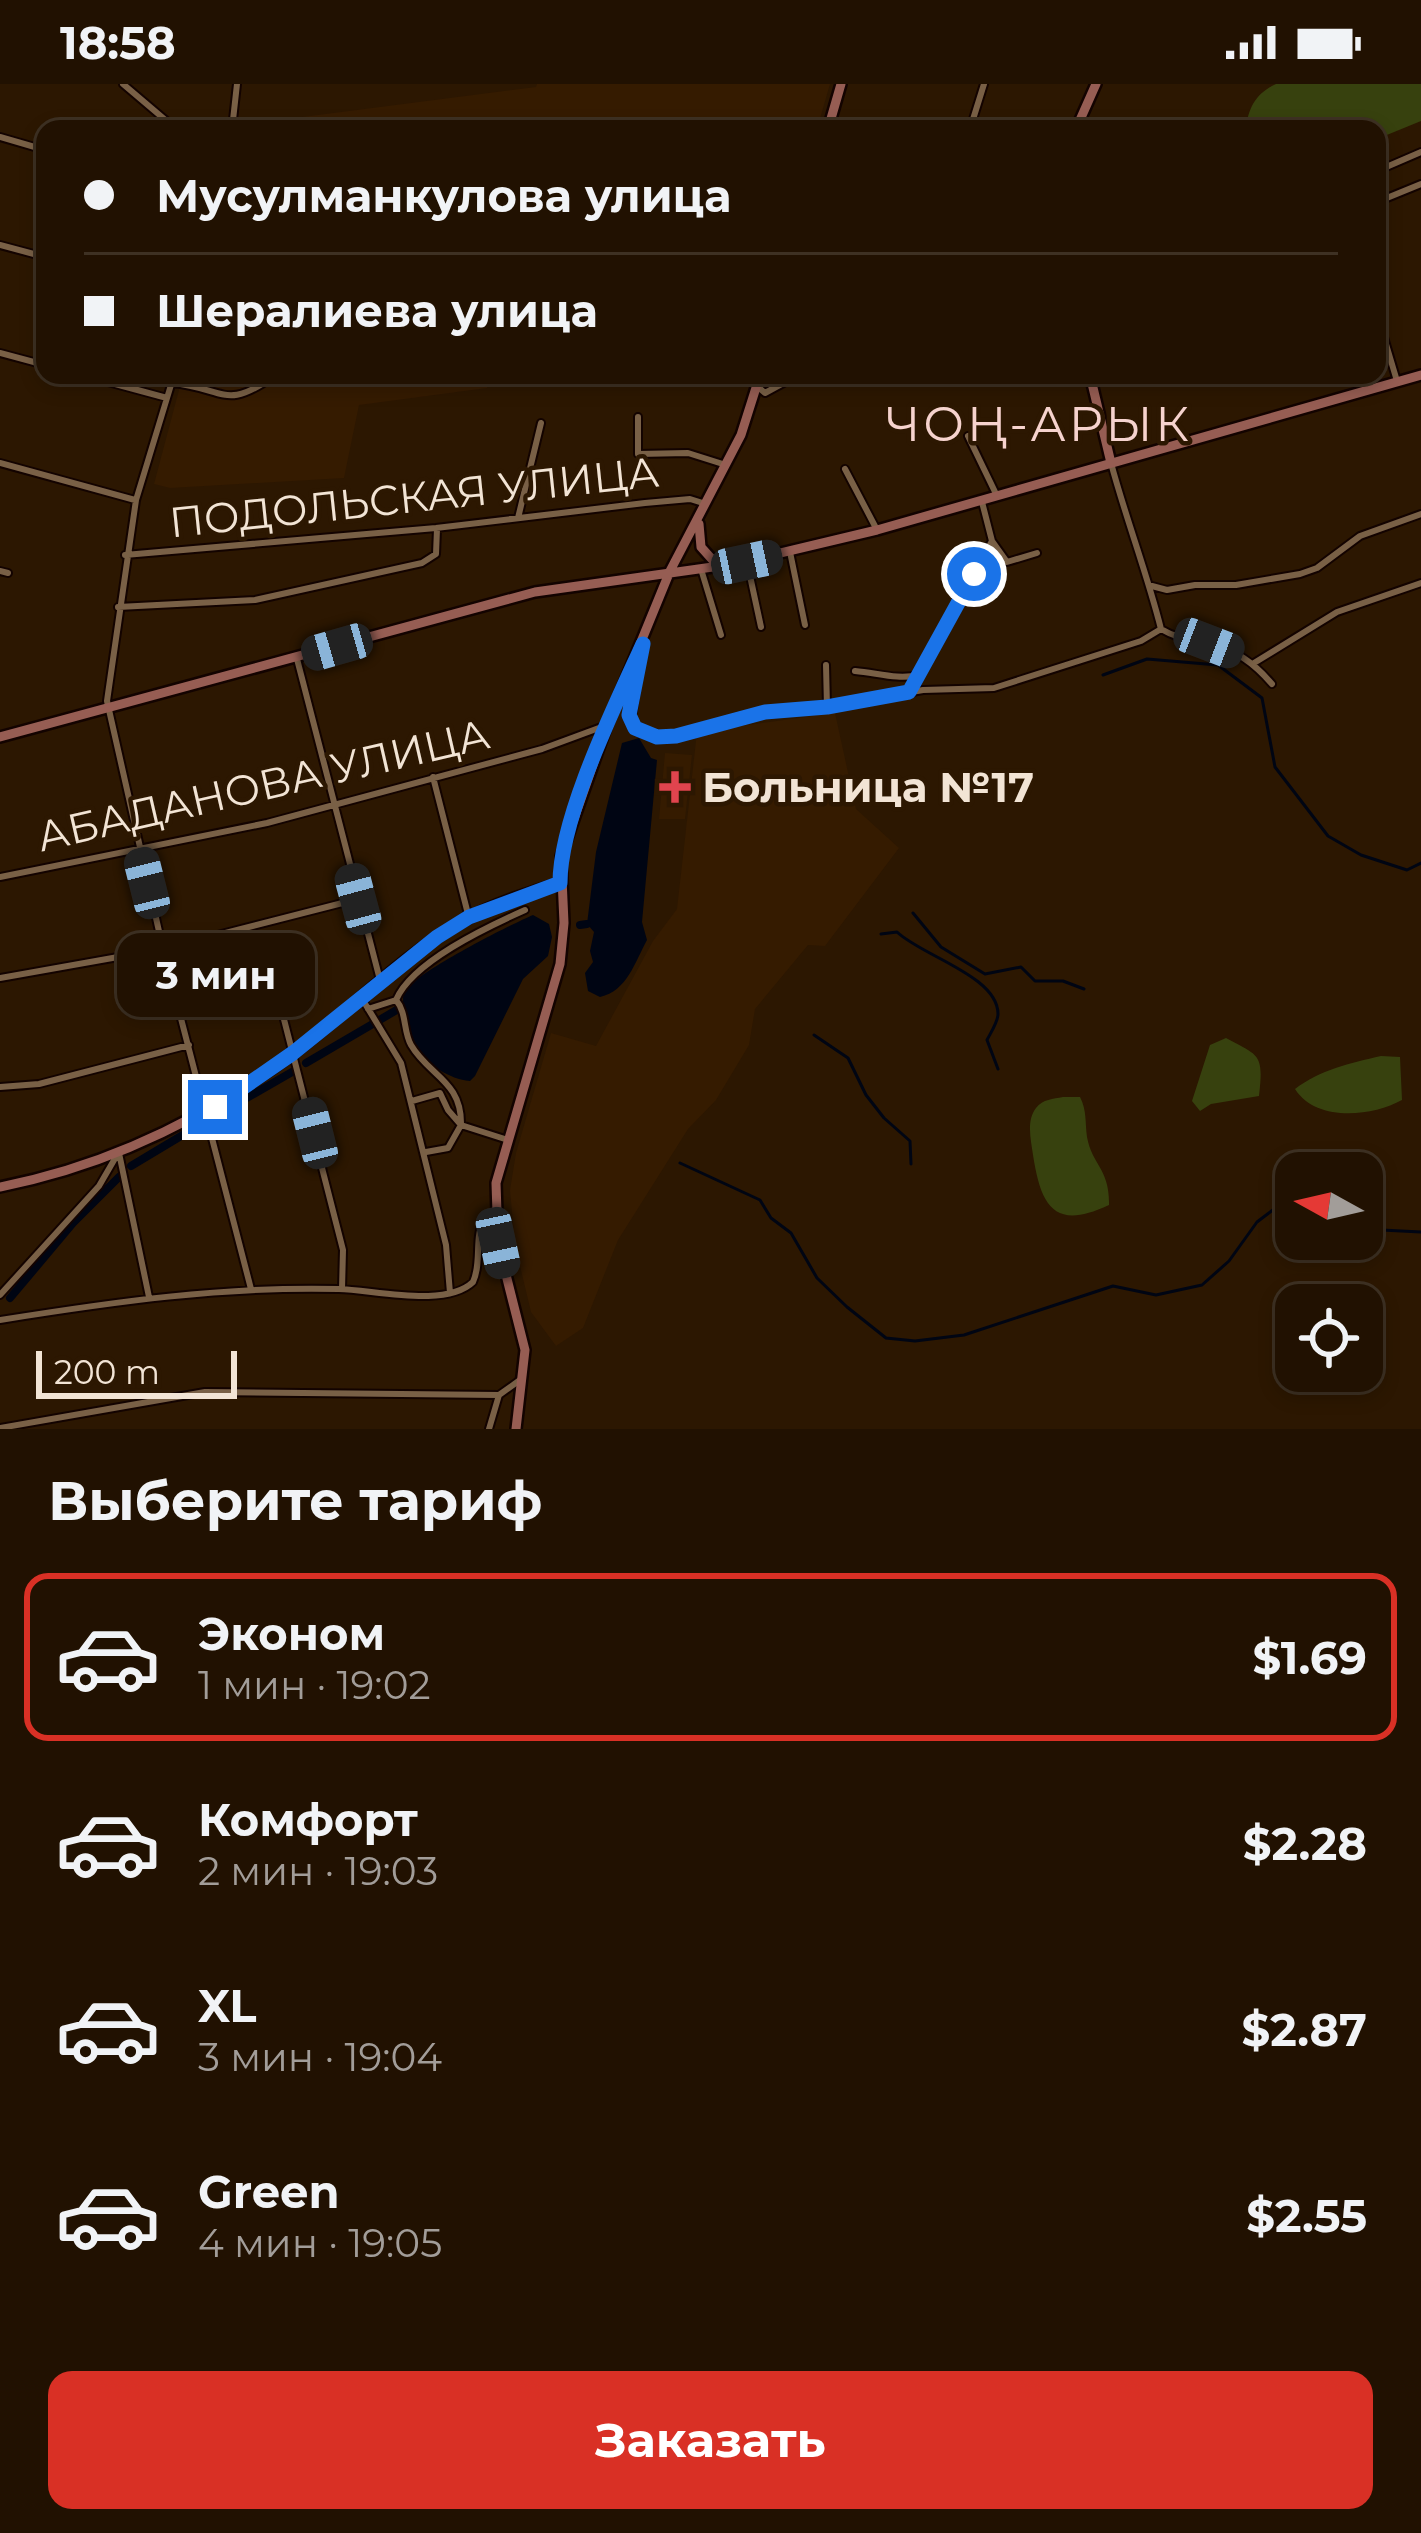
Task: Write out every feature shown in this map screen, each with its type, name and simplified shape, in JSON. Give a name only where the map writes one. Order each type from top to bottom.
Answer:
[{"type":"main road","points":[[831,120],[841,84]]},
{"type":"main road","points":[[1080,120],[1096,84]]},
{"type":"main road","points":[[0,737],[535,592],[747,562],[877,530],[1421,375]]},
{"type":"main road","points":[[516,1429],[524,1340],[505,1274],[495,1214],[496,1183],[560,964],[565,840],[670,571],[727,465],[757,384]]},
{"type":"main road","points":[[1094,384],[1111,463]]},
{"type":"main road","points":[[700,519],[701,547],[718,566]]},
{"type":"main road","points":[[0,1187],[78,1169],[208,1111],[293,1053],[380,981],[469,917],[560,883]]},
{"type":"street","points":[[123,84],[164,120]]},
{"type":"street","points":[[233,120],[237,84]]},
{"type":"street","points":[[973,120],[984,84]]},
{"type":"street","points":[[0,137],[36,147]]},
{"type":"street","points":[[1386,167],[1421,152]]},
{"type":"street","points":[[1386,198],[1421,184]]},
{"type":"street","points":[[0,245],[36,255]]},
{"type":"street","points":[[1386,344],[1397,381]]},
{"type":"street","points":[[0,353],[36,363]]},
{"type":"street","points":[[115,384],[167,398]]},
{"type":"street","points":[[171,384],[136,500],[125,555],[109,710],[163,949],[251,1289]]},
{"type":"street","points":[[190,384],[235,399],[263,384]]},
{"type":"street","points":[[638,417],[638,454],[688,453],[727,465]]},
{"type":"street","points":[[518,518],[541,423]]},
{"type":"street","points":[[968,436],[997,496]]},
{"type":"street","points":[[0,463],[136,500]]},
{"type":"street","points":[[1111,463],[1130,532],[1152,586],[1161,629],[1177,639],[1209,643],[1254,663],[1272,684]]},
{"type":"street","points":[[845,470],[877,530]]},
{"type":"street","name":"ПОДОЛЬСКАЯ УЛИЦА","points":[[125,555],[436,528],[690,499],[707,504]]},
{"type":"street","points":[[982,501],[992,541],[1007,562],[1037,553]]},
{"type":"street","points":[[1152,586],[1167,590],[1236,585],[1300,574],[1317,568],[1360,536],[1421,514]]},
{"type":"street","points":[[118,607],[255,600],[422,562],[436,554],[436,528]]},
{"type":"street","points":[[909,692],[992,541]]},
{"type":"street","points":[[790,552],[805,625]]},
{"type":"street","points":[[747,562],[761,627]]},
{"type":"street","points":[[701,568],[722,634]]},
{"type":"street","points":[[1254,663],[1337,612],[1421,584]]},
{"type":"street","points":[[643,644],[629,715],[635,728],[647,735],[676,736],[765,712],[909,692],[994,688],[1141,641],[1161,629]]},
{"type":"street","points":[[297,659],[380,981]]},
{"type":"street","points":[[826,665],[827,707]]},
{"type":"street","points":[[855,671],[877,672],[897,680],[919,675]]},
{"type":"street","name":"АБАДАНОВА УЛИЦА","points":[[0,877],[267,823],[542,749],[607,725]]},
{"type":"street","points":[[433,777],[469,917]]},
{"type":"street","points":[[0,978],[163,949],[358,899]]},
{"type":"street","points":[[368,1009],[396,1000],[418,970],[525,910]]},
{"type":"street","points":[[277,992],[344,1250],[342,1289]]},
{"type":"street","points":[[361,998],[401,1064],[446,1245],[450,1293]]},
{"type":"street","points":[[396,1000],[403,1008],[412,1048],[456,1094],[461,1125],[448,1148],[429,1154],[423,1150]]},
{"type":"street","points":[[0,1087],[39,1084],[189,1045]]},
{"type":"street","points":[[410,1101],[440,1093],[461,1125],[508,1140]]},
{"type":"street","points":[[0,1295],[99,1186],[119,1152]]},
{"type":"street","points":[[119,1152],[149,1297]]},
{"type":"street","points":[[0,1320],[149,1297],[251,1289],[450,1293],[473,1282],[481,1257],[480,1227],[495,1214]]},
{"type":"street","points":[[489,1429],[500,1396],[523,1378]]},
{"type":"street","points":[[0,1428],[205,1392],[500,1396]]},
{"type":"shaded area","points":[[830,84],[820,120],[280,120],[536,87]]},
{"type":"shaded area","points":[[181,384],[488,384],[487,388],[359,405],[344,478],[170,488],[154,484]]},
{"type":"shaded area","points":[[835,713],[856,809],[899,848],[825,946],[808,945],[755,1009],[749,1045],[716,1100],[688,1129],[618,1240],[583,1328],[556,1346],[531,1312],[515,1245],[510,1190],[551,1033],[596,1046],[653,941],[677,909],[697,732]]},
{"type":"shaded area","points":[[639,738],[657,760],[642,922],[647,940],[624,982],[600,997],[588,991],[585,973],[593,962],[594,932],[587,924],[596,852],[622,743]]},
{"type":"shaded area","name":"Больница №17","points":[[665,753],[692,755],[685,819],[659,819]]},
{"type":"shaded area","points":[[533,915],[549,924],[548,956],[523,979],[475,1076],[462,1080],[439,1070],[412,1042],[404,993],[442,963]]},
{"type":"green space","points":[[1276,84],[1421,84],[1421,121],[1386,135],[1386,120],[1248,120],[1263,92]]},
{"type":"green space","points":[[1226,1038],[1257,1058],[1259,1096],[1211,1104],[1200,1111],[1192,1101],[1210,1045]]},
{"type":"green space","points":[[1381,1056],[1400,1057],[1402,1100],[1389,1106],[1360,1113],[1330,1111],[1304,1100],[1295,1089],[1325,1072]]},
{"type":"green space","points":[[1063,1097],[1080,1097],[1089,1146],[1109,1193],[1109,1205],[1075,1215],[1053,1209],[1046,1200],[1030,1137],[1036,1108]]},
{"type":"waterway","points":[[1103,675],[1147,659],[1218,665],[1262,698],[1275,767],[1328,836],[1361,855],[1407,870],[1421,863]]},
{"type":"waterway","points":[[913,913],[941,947],[985,974],[1021,967],[1035,981],[1063,981],[1084,989]]},
{"type":"waterway","points":[[580,925],[587,924]]},
{"type":"waterway","points":[[881,934],[897,932],[986,989],[998,1014],[987,1040],[998,1069]]},
{"type":"waterway","points":[[306,1063],[400,1008]]},
{"type":"waterway","points":[[814,1035],[848,1058],[866,1095],[910,1141],[911,1164]]},
{"type":"waterway","points":[[217,1115],[292,1072]]},
{"type":"waterway","points":[[131,1166],[206,1121]]},
{"type":"waterway","points":[[680,1163],[760,1200],[771,1218],[791,1233],[817,1278],[847,1307],[886,1338],[915,1341],[964,1335],[1113,1286],[1156,1295],[1202,1285],[1275,1208]]},
{"type":"waterway","points":[[10,1298],[119,1177]]},
{"type":"waterway","points":[[1383,1230],[1421,1232]]},
{"type":"place","name":"Больница №17","points":[[675,787]]},
{"type":"district","name":"ЧОҢ-АРЫК","points":[[1039,424]]},
{"type":"route","points":[[215,1107],[293,1053],[437,937],[469,917],[560,883],[565,840],[643,644],[629,715],[635,728],[657,737],[765,712],[909,692],[974,574]]}]
